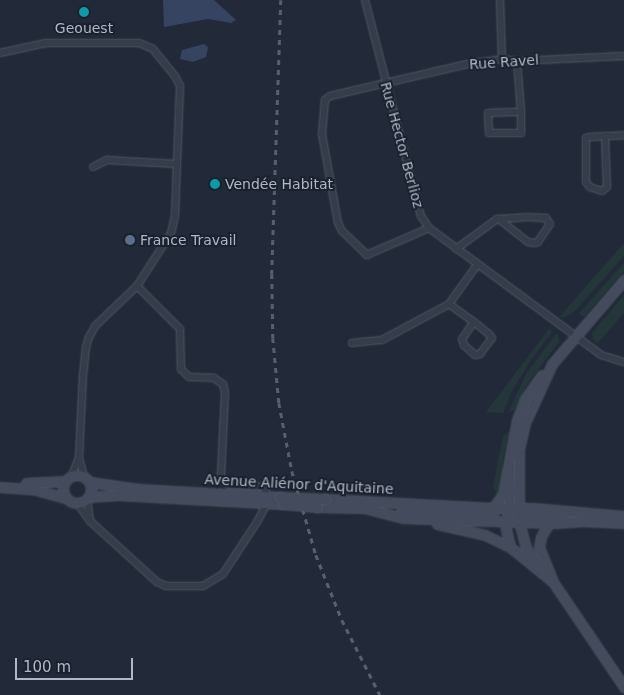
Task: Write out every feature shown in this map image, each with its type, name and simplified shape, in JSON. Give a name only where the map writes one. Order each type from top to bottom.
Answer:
[{"type":"main road","points":[[493,508],[503,494],[517,420],[525,399],[539,378],[624,280]]},
{"type":"main road","points":[[552,364],[534,400],[520,441],[518,479],[520,534],[526,548],[541,571],[553,582]]},
{"type":"main road","points":[[509,466],[507,537],[510,547]]},
{"type":"main road","points":[[66,498],[63,489],[69,478]]},
{"type":"main road","points":[[0,482],[32,484],[69,478],[87,479],[91,490],[88,498],[77,503],[66,498],[32,489],[0,487]]},
{"type":"main road","name":"Avenue Aliénor d'Aquitaine","points":[[87,479],[138,489],[282,501],[317,507],[364,508],[403,518],[411,522],[445,525],[475,532],[510,547],[541,571]]},
{"type":"main road","name":"Avenue Aliénor d'Aquitaine","points":[[88,498],[118,495],[267,500]]},
{"type":"main road","name":"Avenue Aliénor d'Aquitaine","points":[[282,501],[325,499],[493,508],[508,515]]},
{"type":"main road","name":"Avenue Aliénor d'Aquitaine","points":[[381,512],[508,515]]},
{"type":"main road","points":[[508,515],[550,516],[570,512],[624,516]]},
{"type":"main road","name":"Avenue Aliénor d'Aquitaine","points":[[403,518],[508,515]]},
{"type":"main road","points":[[519,515],[548,523],[581,521],[624,523]]},
{"type":"main road","points":[[548,523],[542,533],[539,546],[553,582],[624,687]]},
{"type":"street","name":"Rue Hector Berlioz","points":[[365,0],[421,216],[429,228],[601,355],[624,362]]},
{"type":"street","points":[[500,0],[502,60]]},
{"type":"street","points":[[0,53],[46,42],[139,43],[154,49],[176,76],[180,86],[175,216],[171,233],[137,286],[96,325],[86,348],[80,458],[87,479]]},
{"type":"street","name":"Rue Ravel","points":[[429,228],[367,255],[342,231],[338,223],[322,134],[324,100],[330,96],[467,64],[502,60],[624,56]]},
{"type":"street","points":[[517,61],[521,112],[522,133],[489,133],[488,113],[521,112]]},
{"type":"street","points":[[604,136],[607,188],[602,191],[590,187],[586,182],[585,142],[589,137],[604,136],[624,135]]},
{"type":"street","points":[[93,167],[107,160],[177,164]]},
{"type":"street","points":[[456,249],[490,222],[499,219],[546,218],[550,224],[538,242],[534,243],[528,242],[499,219]]},
{"type":"street","points":[[352,342],[382,340],[449,304],[477,265]]},
{"type":"street","points":[[77,503],[90,521],[157,582],[166,586],[203,586],[223,574],[257,522],[267,500],[263,488],[229,485],[221,476],[225,393],[223,384],[214,378],[189,377],[181,370],[179,358],[180,329],[137,286]]},
{"type":"street","points":[[449,304],[474,322],[492,338],[480,354],[475,355],[464,345],[462,339],[474,322]]},
{"type":"street","points":[[69,478],[80,458]]},
{"type":"street","points":[[88,498],[90,521]]},
{"type":"shaded area","points":[[624,243],[624,256],[572,314],[562,318],[560,316]]},
{"type":"shaded area","points":[[624,263],[624,272],[584,317],[579,313]]},
{"type":"shaded area","points":[[624,295],[624,313],[597,344],[593,339],[592,333]]},
{"type":"shaded area","points":[[549,329],[552,332],[531,360],[513,389],[503,413],[486,412]]},
{"type":"shaded area","points":[[556,334],[558,334],[559,342],[528,383],[515,409],[508,413],[526,374]]},
{"type":"shaded area","points":[[510,431],[503,458],[502,479],[497,495],[493,487],[503,436]]},
{"type":"water","points":[[163,0],[214,0],[236,20],[231,23],[208,19],[164,27]]},
{"type":"water","points":[[204,44],[208,47],[206,57],[193,62],[180,59],[182,50]]},
{"type":"railway","points":[[281,0],[272,274],[273,338],[279,403],[292,471],[316,555],[342,620],[380,695]]},
{"type":"place","name":"Geouest","points":[[84,12]]},
{"type":"place","name":"Vendée Habitat","points":[[215,184]]},
{"type":"place","name":"France Travail","points":[[130,240]]}]
